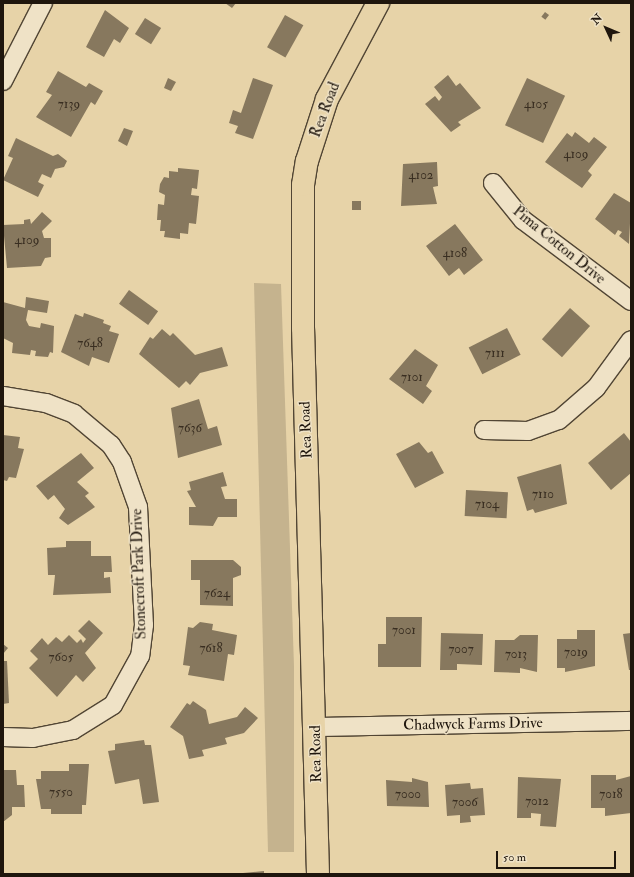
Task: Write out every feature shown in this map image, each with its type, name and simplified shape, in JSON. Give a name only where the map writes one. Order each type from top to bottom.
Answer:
[{"type":"main road","name":"Rea Road","points":[[318,874],[315,726],[302,320],[303,185],[307,161],[327,99],[378,3]]},
{"type":"street","points":[[3,81],[44,3]]},
{"type":"street","name":"Pima Cotton Drive","points":[[493,183],[523,220],[631,301]]},
{"type":"street","points":[[484,430],[528,431],[559,420],[596,388],[631,340]]},
{"type":"street","name":"Stonecroft Park Drive","points":[[3,396],[46,403],[74,414],[111,445],[122,462],[132,482],[138,507],[144,625],[140,656],[113,704],[73,730],[33,738],[3,737]]},
{"type":"street","name":"Chadwyck Farms Drive","points":[[315,726],[631,721]]},
{"type":"shaded area","points":[[254,283],[281,284],[294,666],[294,852],[268,852]]},
{"type":"building","points":[[225,3],[236,3],[232,8]]},
{"type":"building","points":[[105,10],[129,28],[120,43],[114,39],[104,57],[86,47]]},
{"type":"building","points":[[545,12],[549,15],[545,20],[541,17]]},
{"type":"building","points":[[285,15],[303,25],[285,58],[267,47]]},
{"type":"building","points":[[145,18],[161,28],[151,44],[135,34]]},
{"type":"building","points":[[58,71],[86,87],[89,83],[103,91],[95,105],[91,102],[71,137],[36,117],[52,95],[46,92]]},
{"type":"building","points":[[448,75],[456,86],[460,83],[481,108],[458,122],[461,125],[451,132],[425,104],[435,96],[439,101],[442,97],[434,87]]},
{"type":"building","points":[[168,78],[176,82],[171,91],[164,88]]},
{"type":"building","points":[[253,78],[273,85],[253,139],[235,133],[238,126],[229,123],[233,110],[241,113]]},
{"type":"building","points":[[527,78],[565,96],[543,143],[505,125]]},
{"type":"building","points":[[124,128],[133,131],[127,146],[118,141]]},
{"type":"building","points":[[575,132],[589,143],[594,137],[607,147],[588,171],[592,175],[582,188],[545,162],[567,133],[572,137]]},
{"type":"building","points":[[16,138],[53,156],[58,154],[67,161],[64,167],[55,169],[51,178],[42,174],[38,182],[44,185],[38,197],[3,180],[13,158],[8,156]]},
{"type":"building","points":[[437,162],[438,186],[433,187],[437,204],[401,206],[403,164]]},
{"type":"building","points":[[178,168],[199,170],[197,189],[192,188],[191,195],[199,196],[196,224],[189,223],[188,234],[180,233],[180,239],[164,237],[165,231],[160,231],[161,220],[157,220],[158,204],[164,205],[165,195],[159,192],[160,184],[164,177],[169,178],[169,171],[178,172]]},
{"type":"building","points":[[614,193],[631,203],[629,244],[619,236],[622,232],[618,230],[615,235],[595,219]]},
{"type":"building","points":[[352,201],[361,201],[361,210],[352,210]]},
{"type":"building","points":[[42,212],[52,221],[42,231],[44,238],[51,238],[51,257],[45,258],[41,266],[7,268],[3,225],[24,224],[24,220],[30,219],[31,224]]},
{"type":"building","points":[[455,224],[483,260],[464,275],[459,268],[449,276],[426,246]]},
{"type":"building","points":[[129,290],[158,311],[148,325],[119,304]]},
{"type":"building","points":[[26,297],[49,301],[47,313],[28,310],[26,320],[29,326],[40,328],[41,323],[54,326],[53,353],[50,352],[48,357],[35,356],[36,351],[31,350],[30,355],[12,353],[13,343],[3,338],[3,302],[25,308]]},
{"type":"building","points":[[570,308],[590,326],[562,357],[542,339]]},
{"type":"building","points":[[84,313],[104,320],[103,323],[111,326],[109,331],[119,334],[109,363],[92,357],[89,366],[61,352],[75,314],[83,317]]},
{"type":"building","points":[[507,328],[521,355],[482,374],[469,348]]},
{"type":"building","points":[[162,329],[170,336],[173,333],[195,355],[222,347],[228,366],[200,373],[190,385],[186,381],[179,388],[139,354],[150,337],[153,339]]},
{"type":"building","points":[[415,349],[438,365],[426,386],[432,391],[423,404],[389,379]]},
{"type":"building","points":[[199,399],[208,429],[217,426],[222,445],[178,458],[171,408]]},
{"type":"building","points":[[624,433],[631,442],[631,473],[611,490],[588,463]]},
{"type":"building","points":[[3,435],[20,437],[18,448],[24,449],[16,478],[9,477],[7,481],[3,480]]},
{"type":"building","points":[[419,442],[428,453],[432,451],[444,473],[415,488],[396,454]]},
{"type":"building","points":[[81,453],[94,468],[77,482],[89,493],[85,496],[95,507],[68,525],[59,518],[65,509],[54,495],[48,500],[36,486]]},
{"type":"building","points":[[561,464],[567,504],[535,513],[533,509],[527,511],[517,477]]},
{"type":"building","points":[[223,472],[227,486],[221,487],[225,499],[237,499],[237,517],[218,517],[213,526],[189,525],[189,507],[196,507],[187,491],[191,490],[189,482]]},
{"type":"building","points":[[466,490],[508,492],[507,518],[465,516]]},
{"type":"building","points":[[66,541],[91,541],[91,556],[111,556],[112,572],[104,572],[104,578],[110,577],[111,593],[53,595],[55,575],[48,575],[47,548],[66,547]]},
{"type":"building","points":[[191,560],[233,560],[241,567],[241,575],[233,578],[233,606],[200,605],[200,580],[191,580]]},
{"type":"building","points":[[386,617],[422,617],[421,667],[378,667],[378,644],[386,644]]},
{"type":"building","points":[[89,620],[103,633],[85,653],[96,668],[83,682],[76,675],[57,697],[29,668],[38,659],[30,651],[42,638],[48,645],[56,637],[62,642],[69,635],[77,643],[81,639],[83,643],[86,639],[78,631]]},
{"type":"building","points":[[200,622],[213,624],[212,630],[237,635],[234,655],[228,654],[224,681],[188,675],[190,666],[183,665],[188,627],[193,628]]},
{"type":"building","points":[[577,630],[595,630],[595,666],[565,672],[565,668],[557,668],[557,639],[577,639]]},
{"type":"building","points":[[441,633],[483,634],[482,665],[457,664],[457,670],[440,670]]},
{"type":"building","points":[[631,633],[631,670],[629,670],[623,634]]},
{"type":"building","points":[[520,635],[538,635],[537,672],[520,668],[520,673],[494,672],[495,640],[514,640]]},
{"type":"building","points":[[3,644],[8,648],[3,654]]},
{"type":"building","points":[[3,661],[7,661],[9,703],[3,704]]},
{"type":"building","points":[[193,701],[206,710],[209,724],[237,717],[245,707],[258,718],[244,733],[225,738],[227,744],[202,750],[204,756],[189,759],[183,736],[170,727],[187,703],[190,705]]},
{"type":"building","points":[[144,740],[145,745],[151,745],[159,802],[143,804],[139,779],[115,784],[108,751],[115,750],[115,744]]},
{"type":"building","points":[[69,764],[89,764],[86,805],[82,805],[82,814],[51,814],[51,809],[41,809],[36,779],[41,779],[41,771],[69,771]]},
{"type":"building","points":[[3,770],[16,770],[17,785],[24,785],[25,807],[12,807],[12,815],[3,822]]},
{"type":"building","points":[[591,775],[616,775],[616,780],[631,776],[631,813],[605,816],[605,808],[591,808]]},
{"type":"building","points":[[518,777],[561,779],[556,827],[540,826],[541,814],[531,813],[531,818],[517,818]]},
{"type":"building","points":[[412,778],[428,782],[429,807],[387,806],[386,780],[412,782]]},
{"type":"building","points":[[470,783],[471,789],[483,788],[485,815],[470,816],[471,822],[460,823],[460,815],[447,816],[445,785]]},
{"type":"building","points":[[264,871],[264,874],[243,874],[243,873]]}]
